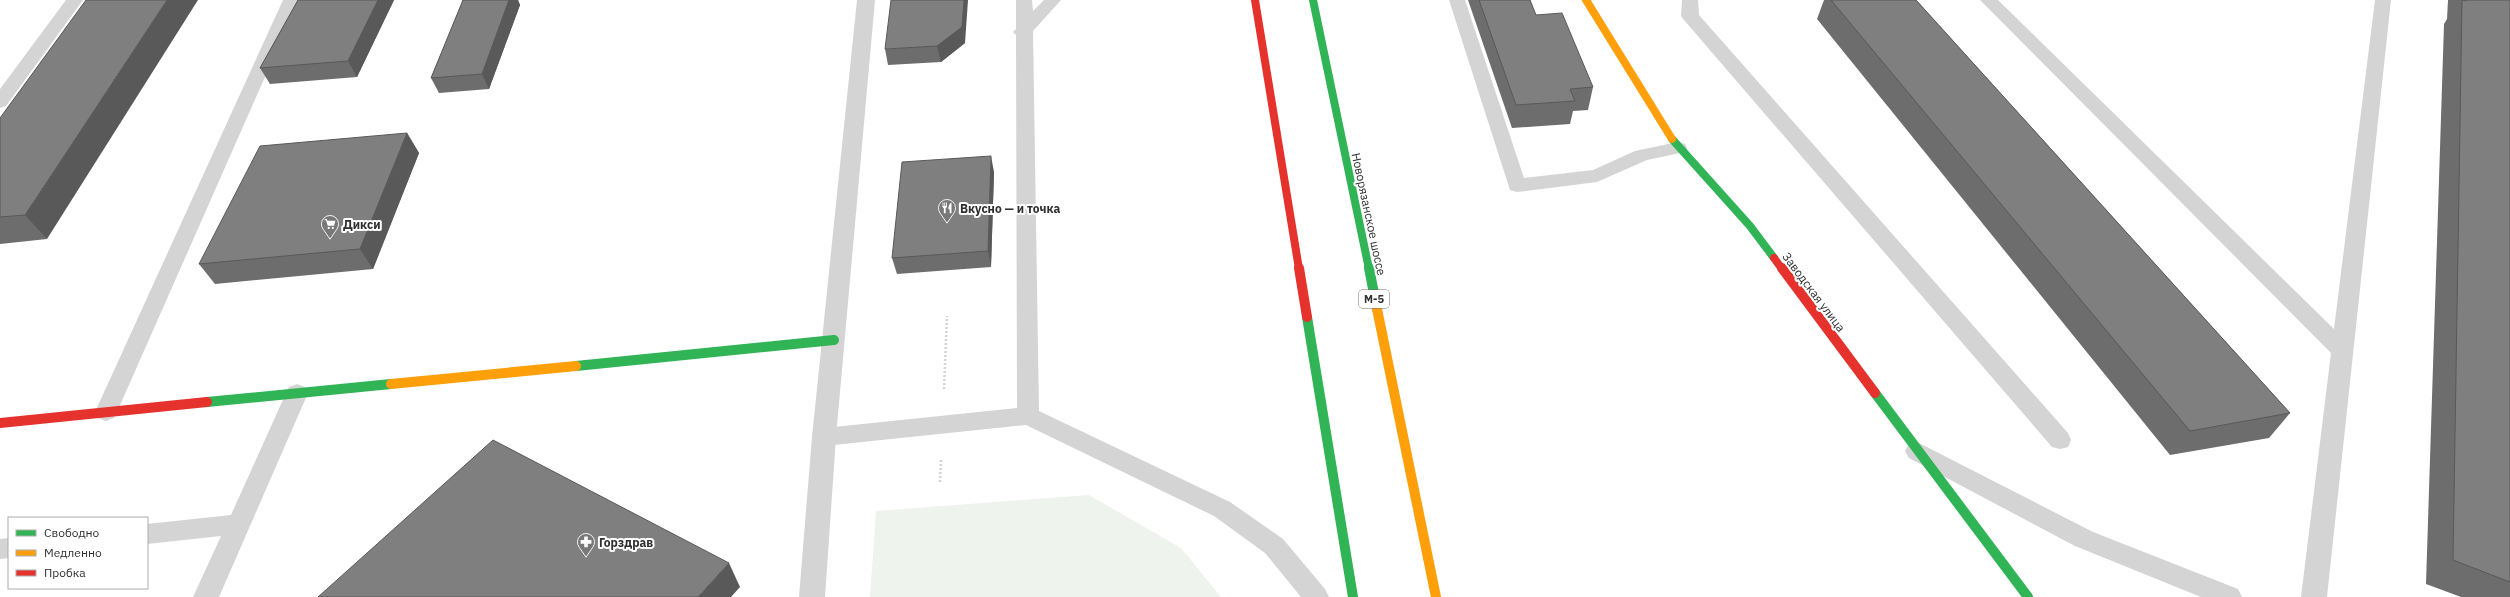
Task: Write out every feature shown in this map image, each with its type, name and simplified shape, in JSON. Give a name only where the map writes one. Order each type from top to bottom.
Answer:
[{"type":"main road","points":[[1255,0],[1353,597]]},
{"type":"main road","name":"Новорязанское шоссе","points":[[1313,0],[1436,597]]},
{"type":"main road","name":"Заводская улица","points":[[1586,0],[1678,148],[1750,226],[1917,451],[2028,597]]},
{"type":"main road","points":[[0,423],[834,340]]},
{"type":"street","points":[[812,597],[824,437],[866,0]]},
{"type":"lane","points":[[0,102],[75,0]]},
{"type":"lane","points":[[106,412],[290,0]]},
{"type":"lane","points":[[1024,0],[1022,32],[1028,416]]},
{"type":"lane","points":[[1022,32],[1054,0]]},
{"type":"lane","points":[[1457,0],[1517,185],[1597,176],[1642,154],[1678,148]]},
{"type":"lane","points":[[1690,0],[1690,16],[2060,440]]},
{"type":"lane","points":[[1988,0],[2343,351]]},
{"type":"lane","points":[[2314,597],[2383,0]]},
{"type":"lane","points":[[206,597],[297,393]]},
{"type":"lane","points":[[824,437],[1028,416],[1222,509],[1274,546],[1316,597]]},
{"type":"lane","points":[[1917,451],[2084,539],[2229,597]]},
{"type":"lane","points":[[148,534],[238,524]]},
{"type":"shaded area","points":[[1089,495],[1181,548],[1221,597],[870,597],[876,511]]},
{"type":"building","points":[[86,0],[167,0],[25,215],[0,217],[0,118]]},
{"type":"building","points":[[298,0],[378,0],[348,61],[260,68]]},
{"type":"building","points":[[463,0],[509,0],[482,74],[431,78]]},
{"type":"building","points":[[891,0],[964,0],[962,27],[937,46],[885,49]]},
{"type":"building","points":[[1479,0],[1530,0],[1536,15],[1562,13],[1593,87],[1570,89],[1575,101],[1516,105]]},
{"type":"building","points":[[1831,0],[1916,0],[2290,413],[2190,431]]},
{"type":"building","points":[[2462,0],[2510,0],[2510,582],[2453,560]]},
{"type":"building","points":[[407,133],[360,249],[199,264],[260,146]]},
{"type":"building","name":"Вкусно — и точка","points":[[991,156],[988,251],[892,258],[902,162]]},
{"type":"building","points":[[493,440],[729,563],[698,597],[318,597]]},
{"type":"traffic: fast","points":[[1313,0],[1377,309]]},
{"type":"traffic: fast","points":[[1672,139],[1678,148],[1750,226],[1774,258]]},
{"type":"traffic: fast","points":[[1307,317],[1353,597]]},
{"type":"traffic: fast","points":[[576,366],[834,340]]},
{"type":"traffic: fast","points":[[207,402],[391,384]]},
{"type":"traffic: fast","points":[[1875,393],[2028,597]]},
{"type":"traffic: slow","points":[[1586,0],[1672,139]]},
{"type":"traffic: slow","points":[[1377,309],[1436,597]]},
{"type":"traffic: slow","points":[[391,384],[576,366]]},
{"type":"traffic: jam","points":[[1255,0],[1307,317]]},
{"type":"traffic: jam","points":[[1774,258],[1875,393]]},
{"type":"traffic: jam","points":[[0,423],[207,402]]},
{"type":"place","name":"Вкусно — и точка","points":[[947,223]]},
{"type":"place","name":"Дикси","points":[[330,239]]},
{"type":"place","name":"Горздрав","points":[[586,557]]}]
